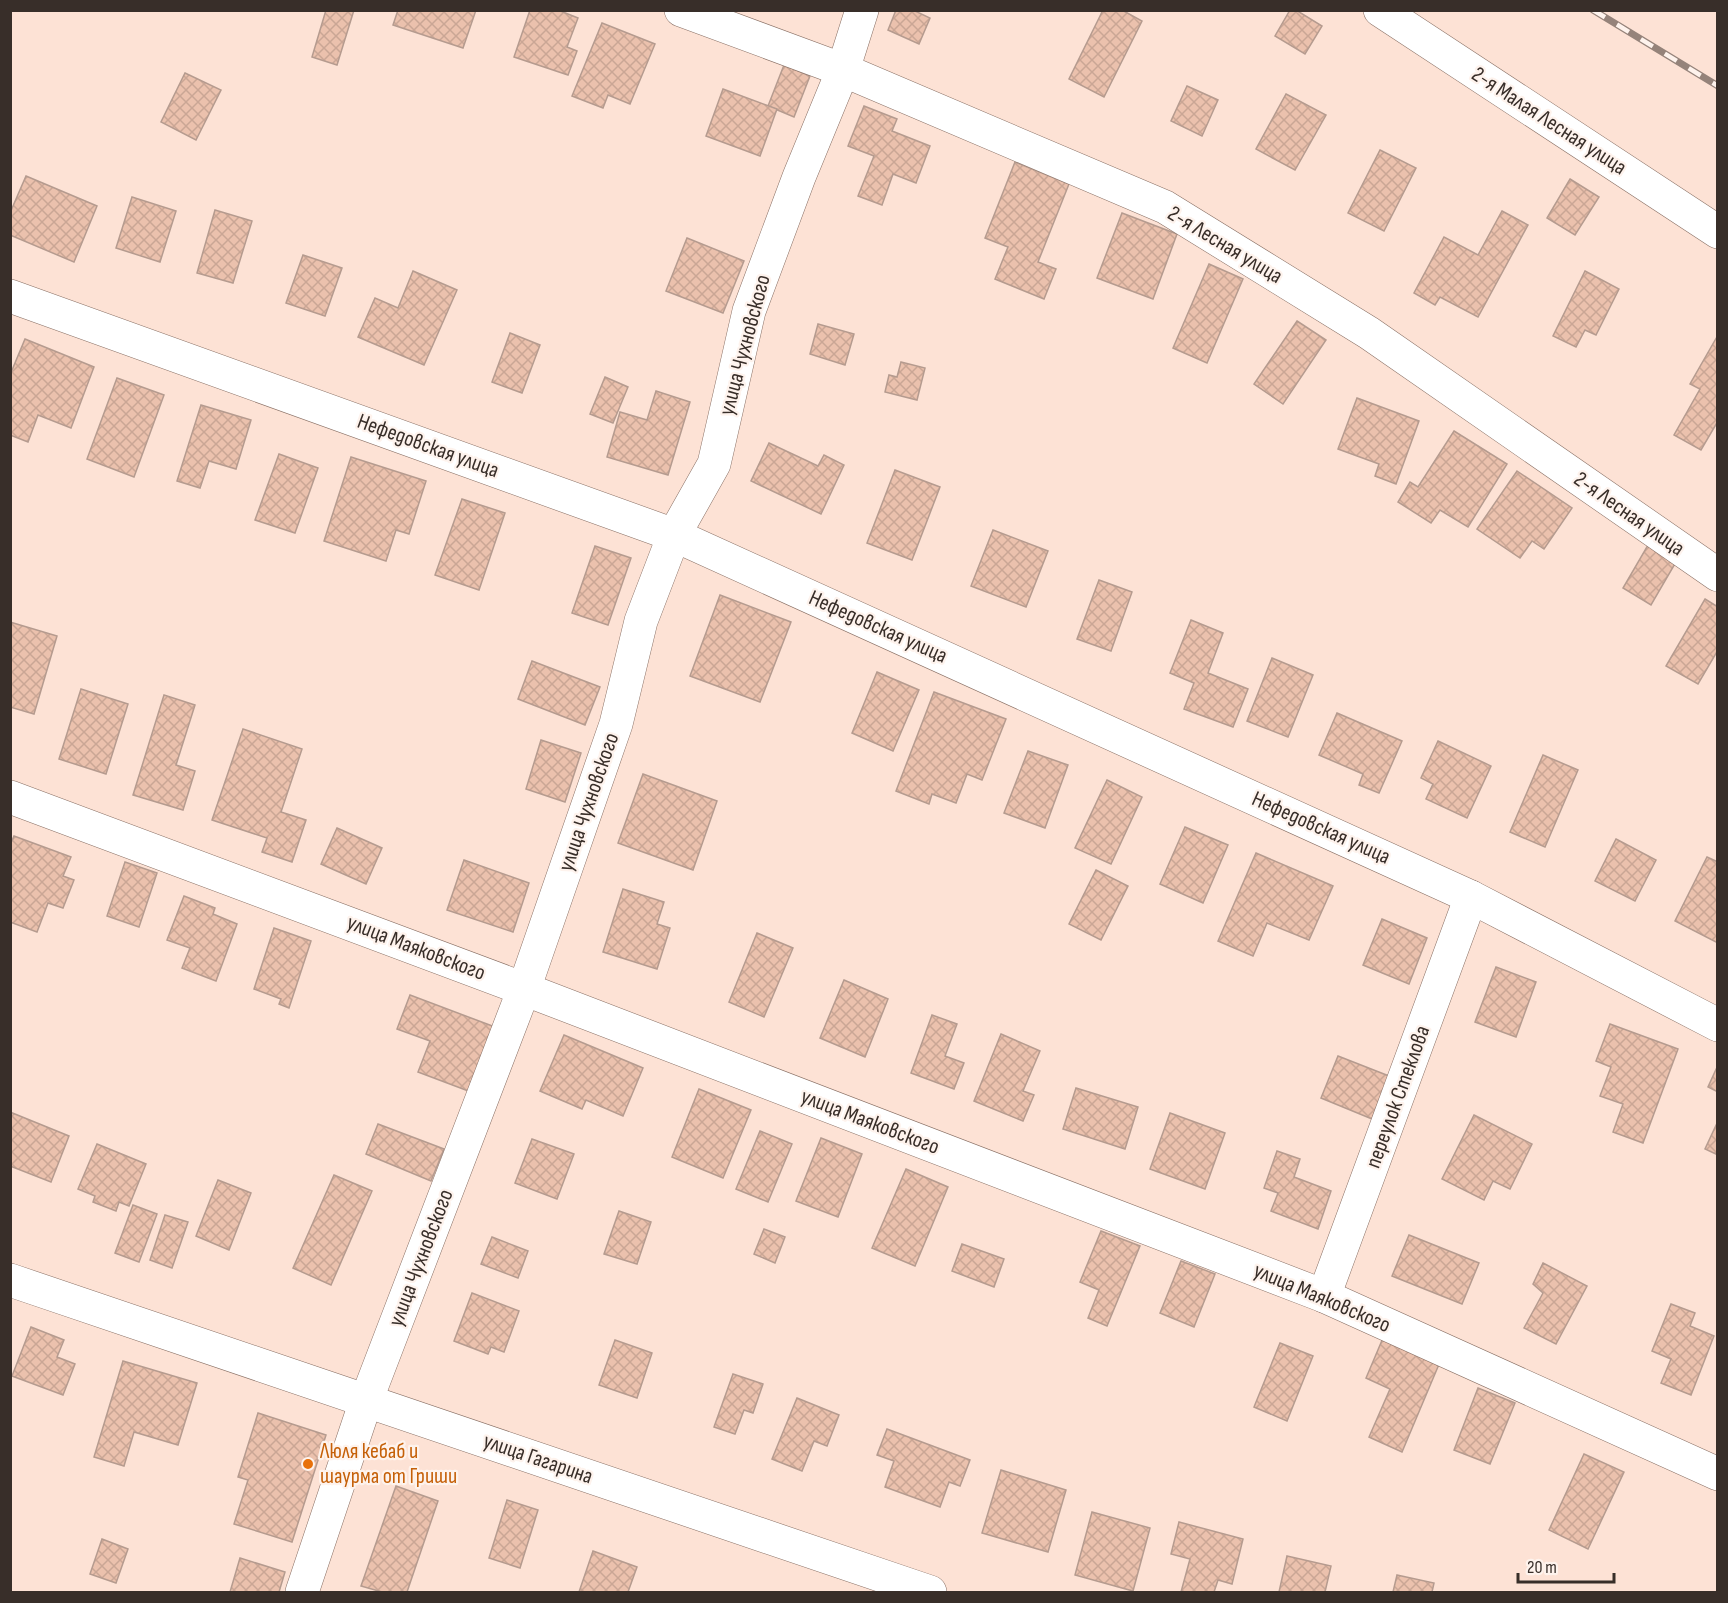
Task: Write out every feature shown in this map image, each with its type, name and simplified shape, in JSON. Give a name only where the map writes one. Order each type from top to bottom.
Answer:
[{"type":"street","name":"2-я Лесная улица","points":[[681,10],[843,70],[1165,207],[1369,333],[1718,575]]},
{"type":"street","name":"улица Чухновского","points":[[302,1593],[366,1401],[524,989],[616,724],[641,621],[674,535],[714,464],[749,311],[799,177],[843,70],[862,10]]},
{"type":"street","name":"2-я Малая Лесная улица","points":[[1380,10],[1718,232]]},
{"type":"street","name":"Нефедовская улица","points":[[10,296],[674,535],[1471,897],[1718,1025]]},
{"type":"street","name":"улица Маяковского","points":[[10,797],[524,989],[1324,1296],[1718,1474]]},
{"type":"street","name":"переулок Стеклова","points":[[1324,1296],[1471,897]]},
{"type":"street","name":"улица Гагарина","points":[[10,1280],[930,1593]]},
{"type":"building","points":[[326,10],[354,10],[337,65],[312,57]]},
{"type":"building","points":[[398,10],[476,10],[463,48],[393,25]]},
{"type":"building","points":[[530,10],[558,10],[578,18],[567,47],[577,51],[568,75],[514,57]]},
{"type":"building","points":[[896,10],[913,10],[930,18],[919,44],[888,30]]},
{"type":"building","points":[[1103,10],[1122,10],[1142,21],[1104,97],[1069,79]]},
{"type":"building","points":[[1290,10],[1296,10],[1322,26],[1305,54],[1275,36]]},
{"type":"building","points":[[602,23],[655,44],[630,104],[608,95],[603,108],[572,96]]},
{"type":"building","points":[[784,65],[810,76],[794,117],[768,106]]},
{"type":"building","points":[[185,73],[221,90],[196,140],[161,122]]},
{"type":"building","points":[[1187,86],[1218,100],[1202,136],[1171,121]]},
{"type":"building","points":[[723,89],[777,109],[760,156],[706,136]]},
{"type":"building","points":[[1286,94],[1326,115],[1295,170],[1256,149]]},
{"type":"building","points":[[864,106],[897,119],[892,131],[930,146],[916,183],[893,174],[882,205],[858,196],[874,156],[848,146]]},
{"type":"building","points":[[1380,150],[1416,168],[1384,231],[1348,213]]},
{"type":"building","points":[[1015,162],[1069,184],[1038,262],[1056,269],[1044,299],[995,279],[1008,247],[985,238]]},
{"type":"building","points":[[26,176],[97,206],[74,262],[10,235],[10,213]]},
{"type":"building","points":[[1570,179],[1599,197],[1575,235],[1547,218]]},
{"type":"building","points":[[132,197],[176,211],[160,262],[116,248]]},
{"type":"building","points":[[215,210],[252,221],[233,283],[197,273]]},
{"type":"building","points":[[1502,211],[1528,225],[1478,317],[1440,297],[1435,305],[1414,293],[1444,237],[1478,255]]},
{"type":"building","points":[[1122,213],[1177,234],[1153,299],[1097,278]]},
{"type":"building","points":[[687,238],[744,261],[723,313],[666,291]]},
{"type":"building","points":[[303,255],[342,268],[325,316],[286,303]]},
{"type":"building","points":[[1209,264],[1243,279],[1207,363],[1173,348]]},
{"type":"building","points":[[413,271],[457,290],[424,365],[358,337],[375,298],[398,308]]},
{"type":"building","points":[[1585,271],[1619,289],[1596,335],[1585,330],[1576,347],[1553,336]]},
{"type":"building","points":[[1297,321],[1326,340],[1283,404],[1254,384]]},
{"type":"building","points":[[818,324],[854,334],[845,365],[810,354]]},
{"type":"building","points":[[510,333],[540,345],[522,393],[492,382]]},
{"type":"building","points":[[1718,335],[1718,421],[1701,450],[1674,435],[1700,389],[1690,384]]},
{"type":"building","points":[[25,339],[94,367],[71,428],[38,415],[28,442],[10,435],[10,375]]},
{"type":"building","points":[[901,362],[925,368],[917,400],[885,392],[889,375],[897,377]]},
{"type":"building","points":[[605,377],[628,387],[613,423],[590,414]]},
{"type":"building","points":[[117,378],[164,395],[134,477],[87,459]]},
{"type":"building","points":[[656,391],[690,402],[668,475],[607,457],[620,412],[647,420]]},
{"type":"building","points":[[1357,398],[1419,421],[1396,484],[1375,476],[1379,464],[1338,449]]},
{"type":"building","points":[[201,405],[251,420],[236,469],[209,461],[200,488],[177,481]]},
{"type":"building","points":[[1454,431],[1507,464],[1468,527],[1440,510],[1431,523],[1398,502],[1410,482],[1418,487]]},
{"type":"building","points":[[769,443],[818,466],[824,455],[844,465],[821,514],[751,481]]},
{"type":"building","points":[[279,454],[318,468],[295,533],[255,520]]},
{"type":"building","points":[[351,457],[426,481],[409,534],[396,530],[386,561],[324,541]]},
{"type":"building","points":[[895,470],[940,487],[912,560],[867,543]]},
{"type":"building","points":[[1517,471],[1572,508],[1544,549],[1532,541],[1520,558],[1477,529]]},
{"type":"building","points":[[462,499],[505,513],[479,590],[435,575]]},
{"type":"building","points":[[993,530],[1048,551],[1026,607],[971,586]]},
{"type":"building","points":[[1648,545],[1676,562],[1651,605],[1623,588]]},
{"type":"building","points":[[595,546],[631,558],[608,625],[572,613]]},
{"type":"building","points":[[1099,580],[1132,592],[1111,651],[1077,639]]},
{"type":"building","points":[[720,595],[791,622],[760,702],[690,676]]},
{"type":"building","points":[[1705,599],[1718,607],[1718,650],[1698,684],[1666,666]]},
{"type":"building","points":[[1191,620],[1223,633],[1208,673],[1248,689],[1233,727],[1184,709],[1194,683],[1170,673]]},
{"type":"building","points":[[10,622],[57,636],[34,714],[10,707]]},
{"type":"building","points":[[1272,658],[1313,675],[1288,737],[1247,721]]},
{"type":"building","points":[[532,661],[600,687],[585,725],[518,699]]},
{"type":"building","points":[[877,672],[919,690],[893,751],[852,733]]},
{"type":"building","points":[[81,689],[128,704],[106,774],[59,759]]},
{"type":"building","points":[[934,692],[1006,719],[982,780],[967,774],[956,803],[932,794],[929,804],[896,791]]},
{"type":"building","points":[[164,695],[195,705],[176,765],[195,771],[183,810],[133,795]]},
{"type":"building","points":[[1337,713],[1402,741],[1379,793],[1359,785],[1363,774],[1319,755]]},
{"type":"building","points":[[243,729],[302,749],[281,812],[306,820],[292,862],[262,852],[267,838],[212,820]]},
{"type":"building","points":[[541,740],[581,753],[565,802],[526,789]]},
{"type":"building","points":[[1438,741],[1491,766],[1467,818],[1426,799],[1433,784],[1421,778]]},
{"type":"building","points":[[1028,751],[1068,765],[1045,828],[1004,813]]},
{"type":"building","points":[[1543,755],[1578,770],[1545,847],[1510,832]]},
{"type":"building","points":[[643,774],[717,801],[693,870],[618,843]]},
{"type":"building","points":[[1107,780],[1142,797],[1111,864],[1075,848]]},
{"type":"building","points":[[1185,827],[1228,845],[1203,903],[1160,884]]},
{"type":"building","points":[[337,828],[382,848],[366,884],[321,864]]},
{"type":"building","points":[[14,836],[71,857],[63,876],[74,880],[63,908],[48,903],[37,932],[10,922],[10,845]]},
{"type":"building","points":[[1616,839],[1656,860],[1635,901],[1595,881]]},
{"type":"building","points":[[1256,853],[1333,886],[1309,940],[1267,923],[1253,956],[1218,941]]},
{"type":"building","points":[[1707,857],[1718,862],[1718,943],[1675,921]]},
{"type":"building","points":[[464,860],[529,883],[513,932],[447,910]]},
{"type":"building","points":[[125,862],[157,873],[139,927],[107,916]]},
{"type":"building","points":[[1096,870],[1128,886],[1101,940],[1069,924]]},
{"type":"building","points":[[623,889],[664,902],[657,924],[670,928],[657,969],[603,952]]},
{"type":"building","points":[[184,896],[215,908],[213,914],[237,924],[216,981],[182,968],[190,948],[167,940]]},
{"type":"building","points":[[1382,919],[1427,938],[1409,984],[1363,965]]},
{"type":"building","points":[[274,928],[311,941],[289,1008],[279,1004],[281,999],[254,989]]},
{"type":"building","points":[[757,933],[793,948],[764,1017],[729,1002]]},
{"type":"building","points":[[1496,967],[1536,982],[1516,1037],[1475,1022]]},
{"type":"building","points":[[844,980],[888,999],[865,1057],[820,1038]]},
{"type":"building","points":[[410,995],[495,1027],[471,1092],[418,1072],[430,1041],[397,1029]]},
{"type":"building","points":[[932,1015],[957,1024],[945,1056],[964,1063],[954,1089],[911,1073]]},
{"type":"building","points":[[1610,1024],[1678,1049],[1643,1143],[1613,1132],[1623,1104],[1600,1096],[1611,1067],[1596,1061]]},
{"type":"building","points":[[1001,1034],[1040,1051],[1023,1091],[1034,1095],[1023,1121],[974,1101]]},
{"type":"building","points":[[564,1035],[643,1068],[623,1116],[586,1100],[582,1109],[540,1091]]},
{"type":"building","points":[[1338,1056],[1389,1076],[1372,1119],[1321,1098]]},
{"type":"building","points":[[1718,1065],[1718,1092],[1708,1087]]},
{"type":"building","points":[[1076,1088],[1138,1107],[1125,1149],[1063,1129]]},
{"type":"building","points":[[699,1089],[751,1110],[723,1178],[672,1157]]},
{"type":"building","points":[[10,1112],[69,1136],[51,1182],[10,1166]]},
{"type":"building","points":[[1170,1113],[1225,1133],[1205,1189],[1150,1169]]},
{"type":"building","points":[[1474,1115],[1532,1144],[1510,1189],[1493,1181],[1484,1200],[1442,1179]]},
{"type":"building","points":[[1718,1121],[1718,1155],[1705,1149]]},
{"type":"building","points":[[378,1124],[444,1149],[431,1181],[366,1154]]},
{"type":"building","points":[[760,1131],[792,1144],[768,1202],[736,1189]]},
{"type":"building","points":[[821,1138],[862,1154],[838,1217],[796,1201]]},
{"type":"building","points":[[532,1139],[574,1154],[557,1199],[515,1183]]},
{"type":"building","points":[[97,1144],[146,1164],[129,1206],[119,1202],[116,1211],[93,1202],[95,1196],[78,1189]]},
{"type":"building","points":[[1277,1151],[1300,1159],[1294,1177],[1331,1191],[1318,1229],[1271,1211],[1278,1193],[1264,1188]]},
{"type":"building","points":[[906,1169],[948,1187],[915,1266],[872,1248]]},
{"type":"building","points":[[334,1175],[372,1191],[331,1285],[293,1268]]},
{"type":"building","points":[[218,1180],[251,1193],[229,1250],[196,1236]]},
{"type":"building","points":[[133,1205],[157,1214],[139,1262],[115,1253]]},
{"type":"building","points":[[619,1211],[651,1222],[637,1264],[604,1254]]},
{"type":"building","points":[[165,1215],[188,1222],[172,1268],[150,1260]]},
{"type":"building","points":[[764,1229],[785,1237],[775,1263],[754,1254]]},
{"type":"building","points":[[1101,1231],[1140,1246],[1107,1326],[1088,1318],[1099,1290],[1080,1282]]},
{"type":"building","points":[[1409,1235],[1479,1263],[1462,1304],[1392,1276]]},
{"type":"building","points":[[492,1237],[528,1251],[518,1278],[481,1264]]},
{"type":"building","points":[[962,1244],[1004,1259],[994,1287],[952,1271]]},
{"type":"building","points":[[1181,1261],[1215,1274],[1194,1327],[1160,1313]]},
{"type":"building","points":[[1543,1263],[1587,1286],[1556,1344],[1524,1328],[1543,1293],[1533,1284]]},
{"type":"building","points":[[472,1293],[519,1311],[504,1352],[491,1347],[488,1354],[454,1341]]},
{"type":"building","points":[[1671,1304],[1695,1313],[1690,1326],[1714,1336],[1691,1395],[1661,1383],[1671,1359],[1652,1351]]},
{"type":"building","points":[[31,1327],[64,1340],[57,1357],[75,1364],[63,1395],[12,1376]]},
{"type":"building","points":[[1383,1338],[1440,1362],[1402,1452],[1369,1437],[1390,1389],[1366,1378]]},
{"type":"building","points":[[615,1340],[652,1353],[637,1398],[599,1385]]},
{"type":"building","points":[[1280,1343],[1313,1356],[1287,1421],[1254,1407]]},
{"type":"building","points":[[123,1361],[197,1383],[178,1445],[134,1432],[124,1466],[94,1457]]},
{"type":"building","points":[[733,1374],[763,1384],[753,1413],[744,1410],[735,1434],[714,1427]]},
{"type":"building","points":[[1478,1388],[1515,1403],[1490,1464],[1454,1450]]},
{"type":"building","points":[[797,1398],[839,1415],[827,1446],[814,1441],[802,1471],[772,1459]]},
{"type":"building","points":[[258,1413],[326,1435],[292,1542],[234,1524],[248,1480],[238,1477]]},
{"type":"building","points":[[887,1429],[970,1460],[960,1486],[949,1482],[940,1507],[885,1487],[894,1461],[877,1455]]},
{"type":"building","points":[[1584,1454],[1624,1472],[1588,1549],[1549,1530]]},
{"type":"building","points":[[1001,1470],[1066,1490],[1048,1552],[982,1533]]},
{"type":"building","points":[[396,1486],[438,1501],[407,1592],[382,1592],[361,1586]]},
{"type":"building","points":[[507,1500],[538,1510],[520,1568],[489,1558]]},
{"type":"building","points":[[1092,1512],[1150,1528],[1133,1591],[1075,1575]]},
{"type":"building","points":[[1179,1522],[1243,1539],[1232,1584],[1218,1580],[1214,1592],[1181,1592],[1190,1559],[1171,1554]]},
{"type":"building","points":[[102,1539],[128,1549],[116,1583],[90,1574]]},
{"type":"building","points":[[593,1551],[637,1567],[628,1592],[579,1592]]},
{"type":"building","points":[[1287,1556],[1331,1566],[1325,1592],[1279,1592]]},
{"type":"building","points":[[240,1558],[285,1572],[279,1592],[230,1592]]},
{"type":"building","points":[[1397,1575],[1434,1583],[1432,1592],[1393,1592]]},
{"type":"railway","points":[[1593,10],[1718,86]]},
{"type":"place","name":"Люля кебаб и шаурма от Гриши","points":[[308,1464]]}]
